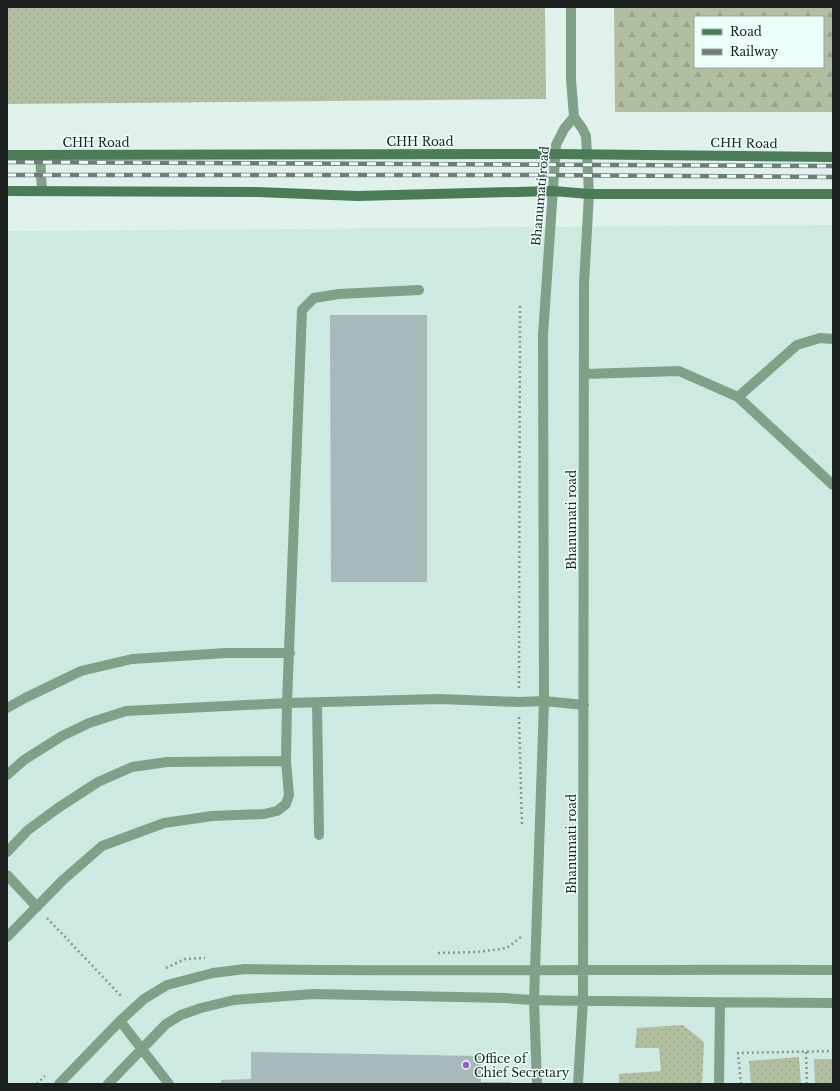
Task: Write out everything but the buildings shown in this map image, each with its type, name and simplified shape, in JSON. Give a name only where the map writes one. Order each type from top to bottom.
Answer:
[{"type":"street","points":[[571,7],[571,79],[574,117]]},
{"type":"street","name":"Bhanumati road","points":[[537,1084],[534,1001],[544,701],[543,335],[556,145],[559,138],[574,117],[586,136],[589,194],[584,284],[583,1000],[578,1084]]},
{"type":"street","name":"CHH Road","points":[[7,155],[555,154],[833,157]]},
{"type":"street","points":[[40,155],[42,192]]},
{"type":"street","points":[[7,191],[258,192],[358,196],[553,192],[589,194],[833,194]]},
{"type":"street","points":[[7,938],[63,880],[102,846],[164,823],[212,816],[277,812],[286,804],[289,795],[286,761],[287,703],[302,310],[314,298],[339,294],[419,290]]},
{"type":"street","points":[[738,397],[797,346],[820,338],[833,339]]},
{"type":"street","points":[[585,374],[679,371],[738,397],[833,485]]},
{"type":"street","points":[[7,708],[24,698],[81,671],[132,658],[226,653],[290,653]]},
{"type":"street","points":[[7,775],[24,760],[62,736],[90,723],[126,711],[287,703],[439,699],[519,702],[544,701],[584,705]]},
{"type":"street","points":[[317,703],[319,835]]},
{"type":"street","points":[[7,852],[28,830],[58,808],[98,782],[132,767],[168,762],[286,761]]},
{"type":"street","points":[[7,876],[37,907]]},
{"type":"street","points":[[59,1084],[120,1021],[144,999],[167,985],[219,972],[245,969],[536,971],[645,969],[833,970]]},
{"type":"street","points":[[108,1084],[166,1024],[181,1015],[201,1008],[234,1000],[313,994],[506,998],[534,1001],[583,1000],[720,1003],[833,1002]]},
{"type":"street","points":[[719,1084],[720,1003]]},
{"type":"street","points":[[120,1021],[170,1084]]},
{"type":"path","points":[[520,306],[519,702],[523,834]]},
{"type":"path","points":[[37,907],[122,997]]},
{"type":"path","points":[[431,953],[477,952],[507,948],[524,935]]},
{"type":"path","points":[[165,968],[185,959],[206,957]]},
{"type":"path","points":[[117,1003],[128,993]]},
{"type":"path","points":[[741,1084],[738,1053],[833,1051]]},
{"type":"path","points":[[806,1052],[807,1084]]},
{"type":"path","points":[[37,1084],[48,1073]]},
{"type":"shaded area","points":[[833,225],[833,1084],[7,1084],[7,231]]},
{"type":"green space","points":[[7,7],[545,7],[546,99],[7,104]]},
{"type":"green space","points":[[614,7],[833,7],[833,112],[615,112]]},
{"type":"green space","points":[[683,1025],[704,1042],[702,1084],[619,1084],[619,1074],[661,1071],[659,1048],[635,1048],[637,1028]]},
{"type":"green space","points":[[799,1057],[801,1084],[751,1084],[749,1061]]},
{"type":"green space","points":[[814,1059],[833,1059],[833,1084],[815,1084]]},
{"type":"railway","points":[[7,162],[833,166]]},
{"type":"railway","points":[[7,175],[536,175],[833,177]]},
{"type":"place","name":"Office of Chief Secretary","points":[[466,1065]]}]
